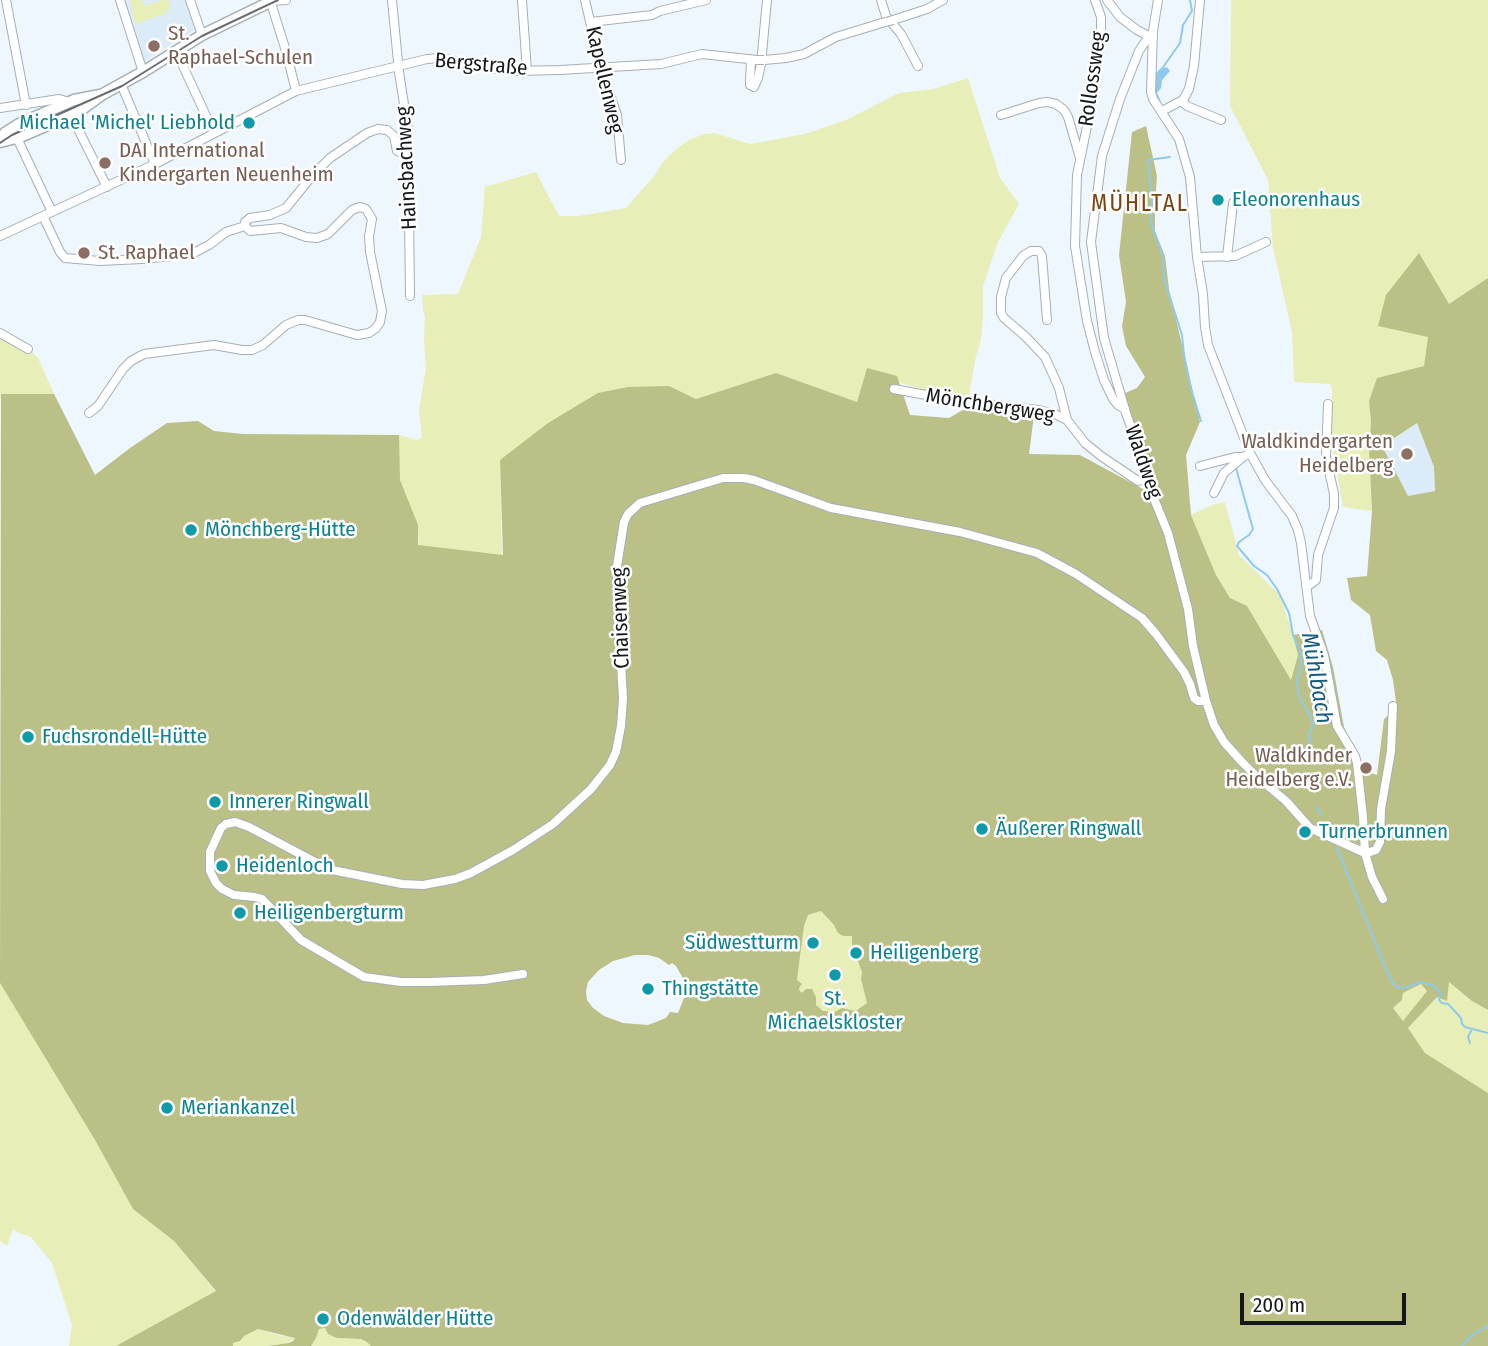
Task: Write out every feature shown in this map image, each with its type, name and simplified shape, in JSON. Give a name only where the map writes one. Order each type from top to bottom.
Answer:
[{"type":"main road","points":[[103,94],[71,102],[19,124],[5,133],[0,142],[17,138],[80,111],[103,94],[202,35],[272,0]]},
{"type":"street","points":[[120,0],[144,72]]},
{"type":"street","points":[[190,0],[202,35]]},
{"type":"street","points":[[286,0],[272,0],[296,91]]},
{"type":"street","name":"Hainsbachweg","points":[[392,0],[398,67],[407,118],[410,296]]},
{"type":"street","points":[[522,0],[527,71]]},
{"type":"street","name":"Kapellenweg","points":[[585,0],[601,67],[617,115],[621,160]]},
{"type":"street","points":[[591,22],[652,15],[706,0]]},
{"type":"street","points":[[758,60],[750,82],[753,87],[756,85],[761,64],[767,0]]},
{"type":"street","points":[[881,0],[888,19],[901,34],[918,66]]},
{"type":"street","name":"Bergstraße","points":[[0,236],[155,164],[296,91],[427,59],[442,58],[488,68],[527,71],[661,64],[706,53],[758,60],[786,58],[804,54],[836,37],[928,9],[943,0]]},
{"type":"street","name":"Rollossweg","points":[[1096,0],[1101,17],[1101,33],[1091,107],[1076,179],[1075,246],[1087,321],[1095,352],[1108,389],[1116,404],[1125,409]]},
{"type":"street","points":[[1107,0],[1120,18],[1151,37]]},
{"type":"street","points":[[1158,0],[1151,37],[1151,92],[1182,147],[1190,177],[1208,345],[1247,455],[1292,516],[1301,543],[1310,616],[1324,655],[1338,728],[1357,760],[1365,852],[1372,877],[1383,899]]},
{"type":"street","points":[[1162,111],[1181,101],[1187,94],[1193,75],[1200,0]]},
{"type":"street","points":[[6,1],[26,105]]},
{"type":"street","name":"Waldweg","points":[[1151,37],[1141,48],[1116,107],[1102,156],[1091,242],[1104,338],[1147,473],[1146,479],[1168,533],[1188,609],[1193,646],[1206,701],[1214,725],[1247,768],[1286,801],[1310,828],[1365,852]]},
{"type":"street","points":[[1141,48],[1153,54]]},
{"type":"street","points":[[176,51],[214,133]]},
{"type":"street","points":[[121,84],[155,164]]},
{"type":"street","points":[[0,108],[59,99],[71,102]]},
{"type":"street","points":[[1181,101],[1221,120]]},
{"type":"street","points":[[1001,116],[1039,103],[1056,104],[1068,117],[1080,158]]},
{"type":"street","points":[[71,115],[107,187]]},
{"type":"street","points":[[245,226],[246,221],[252,217],[270,215],[286,208],[330,158],[367,133],[378,129],[390,131],[394,136],[397,151],[408,152]]},
{"type":"street","points":[[17,138],[52,212]]},
{"type":"street","points":[[1227,257],[1233,203]]},
{"type":"street","points":[[89,413],[98,406],[122,369],[144,354],[214,345],[252,350],[263,345],[286,325],[298,320],[358,335],[369,333],[378,325],[382,311],[370,252],[372,217],[366,209],[360,207],[352,210],[328,234],[317,238],[281,228],[252,232],[245,226]]},
{"type":"street","points":[[43,216],[60,253],[65,258],[100,261],[192,254],[226,232],[245,226]]},
{"type":"street","points":[[1198,257],[1227,257],[1266,242]]},
{"type":"street","points":[[1047,320],[1042,256],[1039,251],[1031,251],[1023,256],[1006,278],[1001,297],[1001,313],[1045,357],[1059,388],[1067,420]]},
{"type":"street","points":[[0,332],[28,349]]},
{"type":"street","name":"Mönchbergweg","points":[[894,388],[974,404],[1046,411],[1060,416],[1067,420],[1091,450],[1135,480],[1146,479]]},
{"type":"street","points":[[1306,585],[1312,584],[1316,579],[1318,555],[1334,508],[1334,494],[1326,457],[1328,404]]},
{"type":"street","points":[[1200,466],[1247,455]]},
{"type":"street","points":[[1214,493],[1222,475],[1247,455]]},
{"type":"street","name":"Chaisenweg","points":[[523,974],[485,980],[430,982],[384,981],[359,976],[296,936],[262,899],[228,893],[219,886],[211,875],[210,852],[221,828],[229,823],[237,823],[332,870],[418,885],[443,882],[471,873],[531,839],[564,815],[591,789],[610,765],[620,737],[623,677],[617,575],[623,528],[627,517],[640,503],[723,478],[748,478],[831,508],[960,532],[1037,553],[1065,567],[1142,618],[1178,664],[1190,684],[1194,698],[1206,701]]},
{"type":"street","points":[[1365,852],[1376,850],[1380,842],[1380,814],[1391,751],[1393,706]]},
{"type":"street","points":[[1340,842],[1349,842],[1363,833]]},
{"type":"shaded area","name":"St. Raphael-Schulen","points":[[124,0],[187,0],[196,29],[143,62]]},
{"type":"shaded area","name":"Waldkindergarten Heidelberg","points":[[1417,423],[1434,467],[1435,491],[1408,496],[1381,446]]},
{"type":"green space","points":[[130,0],[142,0],[144,6],[168,0],[171,9],[167,10],[167,13],[135,24]]},
{"type":"green space","points":[[1231,0],[1488,0],[1488,278],[1449,304],[1428,337],[1424,366],[1377,378],[1369,401],[1372,511],[1343,507],[1332,445],[1330,384],[1294,382],[1292,332],[1273,248],[1268,180],[1230,106]]},
{"type":"green space","points":[[968,78],[1000,178],[1019,204],[998,242],[983,286],[981,340],[969,395],[961,397],[927,391],[866,372],[857,402],[776,373],[696,399],[669,386],[500,460],[502,561],[419,551],[418,531],[394,476],[399,435],[417,440],[422,438],[419,410],[426,368],[422,295],[458,294],[481,237],[485,187],[536,172],[559,216],[579,216],[626,208],[676,149],[704,134],[715,133],[750,144],[805,134],[846,120],[899,93],[933,89]]},
{"type":"green space","points":[[1146,126],[1157,176],[1155,231],[1165,256],[1169,289],[1200,422],[1186,455],[1191,515],[1216,575],[1230,598],[1247,606],[1291,680],[1298,655],[1293,635],[1322,630],[1333,667],[1344,727],[1362,770],[1377,775],[1384,719],[1397,709],[1393,680],[1387,660],[1376,651],[1370,615],[1351,600],[1347,578],[1367,576],[1372,511],[1369,401],[1377,378],[1424,366],[1428,337],[1378,326],[1386,295],[1419,253],[1449,304],[1488,278],[1488,1010],[1449,982],[1447,1001],[1437,997],[1408,1028],[1425,1053],[1488,1093],[1488,1346],[371,1346],[361,1339],[337,1338],[328,1334],[325,1328],[319,1329],[311,1346],[267,1346],[289,1343],[295,1338],[258,1329],[233,1343],[233,1346],[116,1346],[216,1291],[174,1241],[133,1209],[95,1140],[0,983],[1,394],[54,394],[95,475],[167,423],[198,421],[214,431],[243,434],[399,435],[400,480],[418,525],[418,545],[503,555],[500,460],[548,423],[598,393],[628,387],[669,386],[696,399],[776,373],[857,402],[867,368],[897,376],[910,415],[949,418],[984,398],[1035,407],[1029,454],[1080,455],[1143,489],[1148,487],[1152,480],[1123,394],[1137,388],[1145,377],[1126,346],[1122,326],[1126,302],[1119,255],[1132,132]],"holes":[[[1417,423],[1434,467],[1435,491],[1408,496],[1382,446]],[[821,911],[838,933],[852,936],[852,946],[862,972],[861,979],[867,1003],[856,1011],[842,1008],[835,1012],[823,1011],[816,1005],[812,989],[806,989],[802,993],[800,991],[802,984],[797,980],[804,926],[808,915]],[[635,955],[659,958],[676,966],[685,982],[719,981],[721,991],[686,993],[678,1013],[670,1012],[666,1018],[648,1025],[623,1023],[604,1016],[587,1000],[588,982],[599,970],[613,961]],[[1421,984],[1427,991],[1403,1021],[1393,1008],[1402,1000],[1403,993]]]},
{"type":"green space","points":[[0,333],[27,347],[38,358],[54,394],[1,394],[0,401]]},
{"type":"green space","points":[[1225,502],[1239,555],[1280,595],[1298,655],[1291,680],[1247,606],[1230,598],[1216,575],[1191,515]]},
{"type":"green space","points":[[821,911],[838,933],[852,936],[852,946],[862,972],[861,979],[868,1003],[856,1012],[850,1009],[823,1011],[816,1005],[816,1000],[800,991],[802,984],[797,981],[804,926],[808,915]]},
{"type":"green space","points":[[1449,981],[1472,1001],[1488,1010],[1488,1093],[1425,1053],[1408,1028]]},
{"type":"green space","points":[[0,983],[95,1140],[133,1209],[174,1241],[216,1292],[116,1346],[69,1346],[72,1325],[52,1263],[30,1236],[13,1229],[7,1246],[0,1241]]},
{"type":"green space","points":[[1421,984],[1428,991],[1403,1022],[1393,1008],[1402,1000],[1403,993]]},
{"type":"green space","points":[[325,1328],[328,1334],[337,1338],[360,1339],[371,1346],[311,1346],[319,1329]]},
{"type":"green space","points":[[258,1329],[295,1338],[288,1343],[267,1346],[233,1346],[233,1343]]},
{"type":"water","points":[[1163,66],[1170,71],[1162,80],[1161,88],[1156,94],[1155,74]]},
{"type":"waterway","name":"Mühlbach","points":[[1164,66],[1180,43],[1183,25],[1192,11],[1190,0]]},
{"type":"waterway","name":"Mühlbach","points":[[1156,93],[1160,102]]},
{"type":"waterway","name":"Mühlbach","points":[[1170,157],[1148,160],[1151,222],[1163,257],[1164,279],[1182,335],[1191,389],[1201,421]]},
{"type":"waterway","name":"Mühlbach","points":[[1236,468],[1253,529],[1237,546],[1254,566],[1267,575],[1277,589],[1289,613],[1293,635],[1300,650],[1298,692],[1313,725],[1305,754]]},
{"type":"waterway","points":[[1282,759],[1305,754]]},
{"type":"waterway","name":"Mühlbach","points":[[1317,807],[1321,815]]},
{"type":"waterway","name":"Mühlbach","points":[[1324,823],[1330,833]]},
{"type":"waterway","points":[[1329,824],[1346,829],[1347,833]]},
{"type":"waterway","name":"Mühlbach","points":[[1337,848],[1394,984],[1405,988],[1421,982],[1433,986],[1441,993],[1439,1000],[1451,1007],[1465,1027],[1488,1033]]},
{"type":"waterway","points":[[1470,1043],[1468,1037],[1471,1031]]},
{"type":"waterway","points":[[1462,1346],[1472,1335],[1488,1326]]},
{"type":"tram line","points":[[0,143],[12,135],[122,86],[202,36],[278,0]]},
{"type":"place","name":"St. Raphael-Schulen","points":[[154,46]]},
{"type":"place","name":"Michael 'Michel' Liebhold","points":[[249,123]]},
{"type":"place","name":"DAI International Kindergarten Neuenheim","points":[[105,163]]},
{"type":"place","name":"Eleonorenhaus","points":[[1218,200]]},
{"type":"place","name":"St. Raphael","points":[[84,253]]},
{"type":"place","name":"Waldkindergarten Heidelberg","points":[[1407,454]]},
{"type":"place","name":"Mönchberg-Hütte","points":[[191,530]]},
{"type":"place","name":"Fuchsrondell-Hütte","points":[[28,737]]},
{"type":"place","name":"Waldkinder Heidelberg e.V.","points":[[1366,768]]},
{"type":"place","name":"Innerer Ringwall","points":[[215,802]]},
{"type":"place","name":"Äußerer Ringwall","points":[[982,829]]},
{"type":"place","name":"Turnerbrunnen","points":[[1305,832]]},
{"type":"place","name":"Heidenloch","points":[[222,866]]},
{"type":"place","name":"Heiligenbergturm","points":[[240,913]]},
{"type":"place","name":"Südwestturm","points":[[813,943]]},
{"type":"place","name":"Heiligenberg","points":[[856,953]]},
{"type":"place","name":"St. Michaelskloster","points":[[835,975]]},
{"type":"place","name":"Thingstätte","points":[[648,989]]},
{"type":"place","name":"Meriankanzel","points":[[167,1108]]},
{"type":"place","name":"Odenwälder Hütte","points":[[323,1319]]},
{"type":"district","name":"MÜHLTAL","points":[[1140,205]]}]
